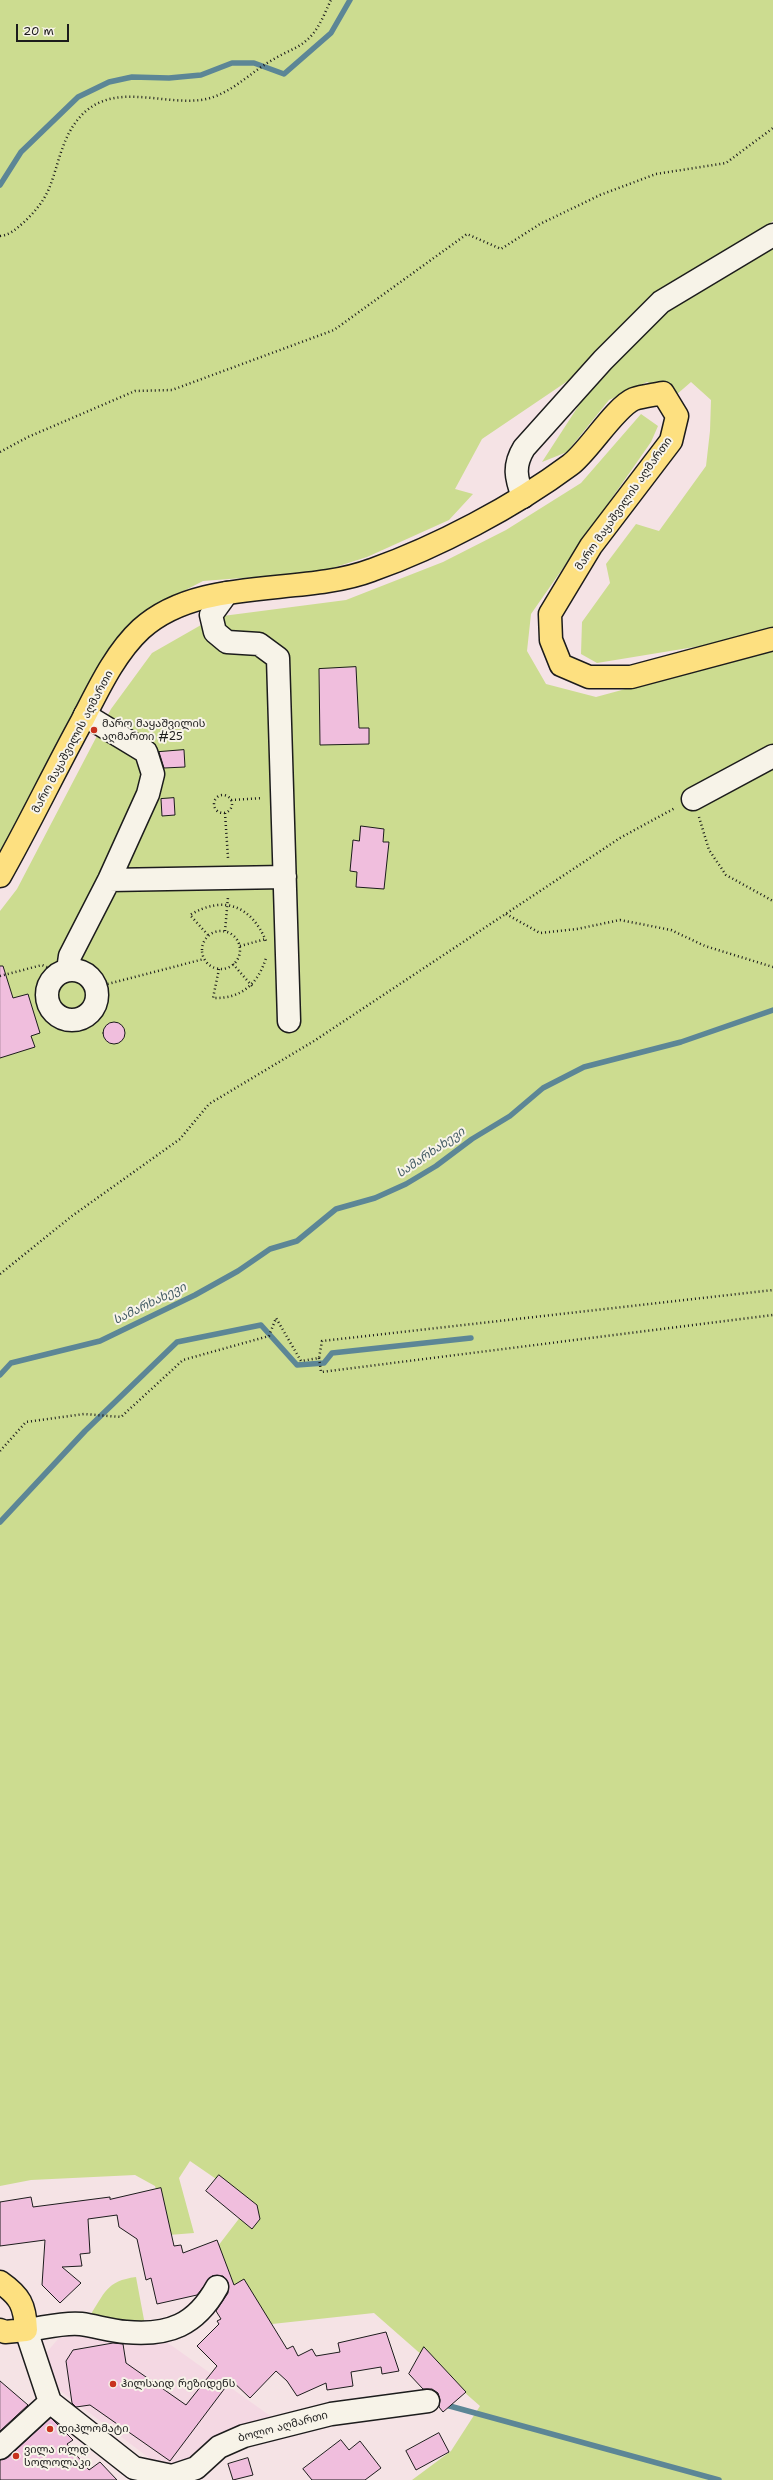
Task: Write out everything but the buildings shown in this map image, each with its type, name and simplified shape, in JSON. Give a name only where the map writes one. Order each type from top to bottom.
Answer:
[{"type":"main road","name":"მარო მაყაშვილის აღმართი","points":[[0,876],[85,715],[122,653],[142,628],[174,608],[227,593],[333,580],[370,571],[437,542],[523,497],[572,464],[632,400],[664,392],[677,416],[671,440],[591,546],[550,614],[551,640],[561,664],[589,677],[632,677],[773,639]]},
{"type":"main road","points":[[0,2282],[18,2296],[25,2314],[26,2330],[6,2332],[0,2330]]},
{"type":"street","points":[[523,497],[515,470],[517,460],[524,448],[603,360],[661,302],[773,235]]},
{"type":"street","points":[[227,593],[211,615],[214,632],[226,642],[259,644],[278,658],[289,1021]]},
{"type":"street","points":[[64,971],[84,972],[90,977],[96,988],[97,999],[90,1013],[76,1020],[59,1016],[50,1007],[47,994],[49,986],[64,971],[70,956],[109,880],[148,794],[153,774],[146,752],[85,715]]},
{"type":"street","points":[[692,799],[773,756]]},
{"type":"street","points":[[109,880],[284,877]]},
{"type":"street","points":[[0,2448],[50,2402],[26,2330],[79,2324],[125,2332],[160,2333],[182,2325],[206,2306],[217,2287]]},
{"type":"street","name":"ბოლო აღმართი","points":[[50,2402],[138,2474],[172,2476],[196,2468],[218,2447],[244,2436],[331,2414],[428,2401]]},
{"type":"path","points":[[0,236],[15,230],[45,197],[68,134],[80,116],[106,100],[130,96],[174,100],[203,100],[223,93],[274,59],[296,49],[310,36],[331,0]]},
{"type":"path","points":[[0,452],[28,437],[135,391],[172,390],[334,330],[467,234],[501,249],[540,224],[600,195],[656,174],[726,164],[773,128]]},
{"type":"path","points":[[231,800],[230,809],[225,813],[217,812],[214,807],[215,799],[220,796],[226,796],[231,800],[282,797]]},
{"type":"path","points":[[0,1274],[72,1216],[180,1139],[208,1104],[314,1041],[620,838],[692,799],[709,850],[726,875],[773,901]]},
{"type":"path","points":[[208,935],[190,915],[202,908],[218,904],[234,907],[249,914],[260,926],[266,946]]},
{"type":"path","points":[[506,914],[540,933],[578,929],[620,920],[672,930],[705,946],[773,967]]},
{"type":"path","points":[[225,931],[236,938],[240,946],[239,956],[233,964],[219,969],[208,964],[204,959],[202,946],[208,935],[213,932],[225,931]]},
{"type":"path","points":[[240,946],[286,933]]},
{"type":"path","points":[[219,969],[213,998],[238,994],[252,986],[262,973],[266,952]]},
{"type":"path","points":[[96,988],[204,959]]},
{"type":"path","points":[[233,964],[252,986]]},
{"type":"path","points":[[0,976],[42,965],[64,971]]},
{"type":"path","points":[[773,1290],[322,1341],[319,1358],[321,1372],[773,1315]]},
{"type":"path","points":[[0,1451],[26,1422],[84,1414],[121,1417],[183,1360],[270,1336],[276,1318],[301,1361],[319,1358]]},
{"type":"shaded area","points":[[69,2333],[161,2338],[276,2420],[165,2470],[54,2386],[49,2373],[46,2353],[58,2339]]},
{"type":"green space","points":[[0,0],[773,0],[773,221],[752,238],[661,289],[584,370],[482,439],[455,489],[473,494],[449,520],[367,557],[320,572],[203,581],[174,596],[134,627],[0,864]]},
{"type":"green space","points":[[773,244],[773,629],[725,642],[597,663],[581,654],[582,622],[610,583],[606,564],[636,524],[659,531],[706,466],[710,431],[711,400],[691,382],[676,395],[647,382],[609,400],[567,452],[542,462],[592,385],[670,302]]},
{"type":"green space","points":[[641,414],[658,426],[651,442],[531,614],[527,651],[546,684],[596,697],[773,649],[773,2480],[412,2480],[451,2451],[480,2406],[374,2313],[272,2324],[208,2259],[251,2203],[190,2161],[179,2178],[194,2233],[169,2235],[155,2186],[135,2175],[31,2180],[0,2186],[0,911],[17,889],[111,709],[152,653],[215,617],[346,600],[443,562],[506,530],[581,483]]},
{"type":"green space","points":[[136,2277],[145,2325],[89,2317],[103,2295],[112,2285],[126,2279]]},
{"type":"waterway","points":[[0,185],[21,152],[78,97],[109,82],[132,77],[169,78],[201,75],[232,63],[254,63],[284,74],[331,33],[350,0]]},
{"type":"waterway","name":"სამარხახევი","points":[[0,1375],[11,1363],[100,1341],[195,1295],[238,1271],[270,1249],[297,1241],[336,1209],[375,1198],[406,1184],[436,1166],[472,1139],[510,1116],[543,1088],[584,1067],[681,1042],[773,1010]]},
{"type":"waterway","points":[[0,1522],[85,1431],[177,1342],[261,1325],[297,1365],[324,1363],[332,1353],[471,1338]]},
{"type":"waterway","points":[[446,2405],[719,2480]]},
{"type":"place","name":"მარო მაყაშვილის აღმართი #25","points":[[94,730]]},
{"type":"place","name":"ჰილსაიდ რეზიდენს","points":[[113,2384]]},
{"type":"place","name":"დიპლომატი","points":[[50,2429]]},
{"type":"place","name":"ვილა ოლდ სოლოლაკი","points":[[16,2456]]}]
